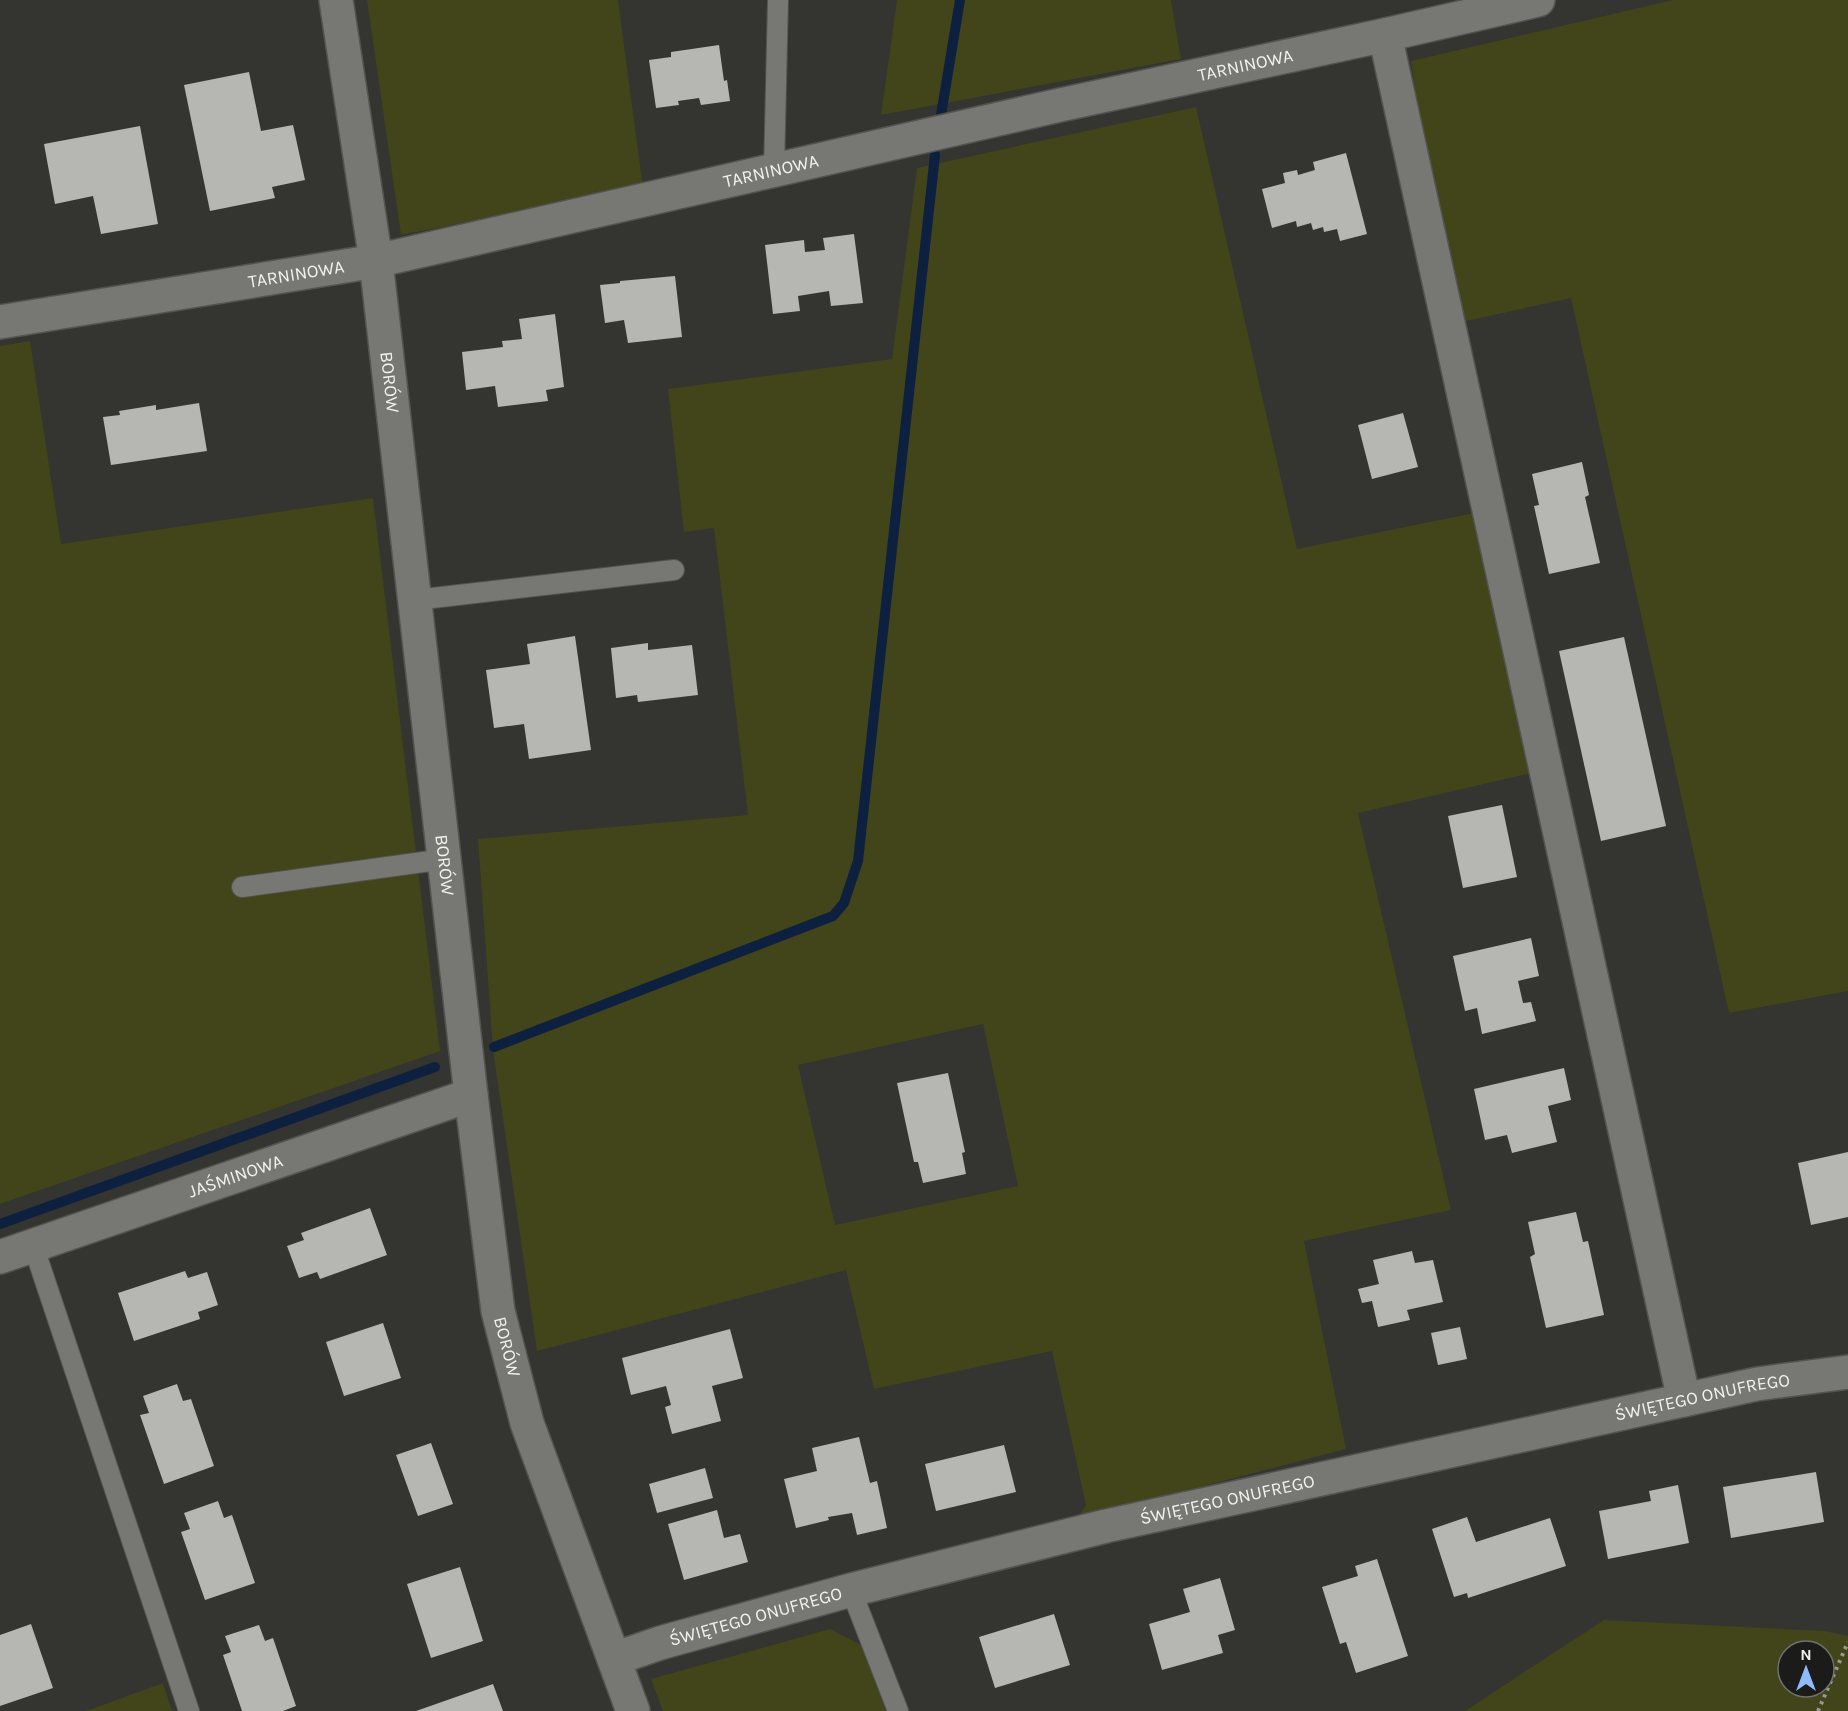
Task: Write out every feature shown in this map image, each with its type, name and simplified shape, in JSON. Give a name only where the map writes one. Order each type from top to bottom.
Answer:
[{"type":"street","name":"BORÓW","points":[[336,0],[376,261],[471,1095],[498,1311],[527,1423],[633,1711]]},
{"type":"street","name":"TARNINOWA","points":[[0,322],[376,261],[1060,105],[1538,0]]},
{"type":"street","points":[[1386,35],[1683,1400]]},
{"type":"street","name":"JAŚMINOWA","points":[[0,1257],[471,1095]]},
{"type":"street","name":"ŚWIĘTEGO ONUFREGO","points":[[614,1659],[660,1643],[851,1590],[1106,1526],[1757,1384],[1848,1372]]},
{"type":"lane","points":[[774,170],[778,0]]},
{"type":"lane","points":[[415,600],[674,570]]},
{"type":"lane","points":[[242,887],[445,859]]},
{"type":"lane","points":[[33,1245],[189,1711]]},
{"type":"lane","points":[[851,1590],[898,1711]]},
{"type":"path","points":[[1818,1711],[1848,1642]]},
{"type":"green space","points":[[367,0],[618,0],[643,188],[401,235]]},
{"type":"green space","points":[[897,0],[1171,0],[1181,59],[881,115]]},
{"type":"green space","points":[[1673,0],[1848,0],[1848,991],[1729,1013],[1571,298],[1462,322],[1562,766],[1358,813],[1451,1210],[1304,1241],[1346,1449],[1077,1519],[1086,1505],[1052,1351],[874,1389],[846,1270],[537,1351],[493,1050],[478,839],[748,815],[714,528],[684,532],[668,389],[892,359],[917,168],[1196,107],[1297,549],[1474,513],[1411,61]],"holes":[[[983,1024],[1018,1186],[835,1225],[798,1065]]]},
{"type":"green space","points":[[30,341],[61,544],[373,498],[440,1051],[0,1204],[0,346]]},
{"type":"green space","points":[[1604,1620],[1825,1631],[1848,1636],[1848,1711],[1465,1711]]},
{"type":"green space","points":[[830,1629],[861,1645],[886,1711],[663,1711],[651,1679]]},
{"type":"green space","points":[[163,1683],[172,1711],[86,1711]]},
{"type":"building","points":[[719,45],[724,81],[727,80],[730,101],[701,105],[699,98],[678,101],[679,105],[656,108],[649,60],[671,57],[671,52]]},
{"type":"building","points":[[249,72],[261,131],[293,125],[305,180],[272,187],[275,198],[210,211],[184,85]]},
{"type":"building","points":[[140,126],[158,224],[101,234],[93,196],[55,204],[44,144]]},
{"type":"building","points":[[1346,153],[1367,234],[1340,241],[1337,229],[1324,232],[1323,227],[1313,230],[1311,223],[1297,227],[1296,221],[1272,228],[1262,189],[1285,183],[1283,173],[1297,170],[1298,175],[1315,170],[1313,162]]},
{"type":"building","points":[[854,234],[863,303],[831,306],[829,291],[798,296],[800,311],[773,314],[765,245],[804,240],[805,252],[825,250],[823,238]]},
{"type":"building","points":[[675,276],[682,337],[628,343],[624,320],[605,323],[600,285]]},
{"type":"building","points":[[555,314],[564,387],[546,390],[548,401],[498,407],[495,386],[466,390],[462,352],[503,347],[502,341],[522,339],[519,319]]},
{"type":"building","points":[[199,403],[207,451],[111,465],[103,417],[120,415],[119,411],[156,405],[156,410]]},
{"type":"building","points":[[1403,413],[1418,467],[1372,479],[1358,425]]},
{"type":"building","points":[[1582,462],[1589,495],[1585,497],[1600,563],[1549,574],[1534,506],[1539,505],[1532,474]]},
{"type":"building","points":[[575,636],[591,750],[529,759],[524,724],[494,728],[486,670],[530,664],[527,644]]},
{"type":"building","points":[[1624,637],[1666,826],[1601,841],[1559,651]]},
{"type":"building","points":[[648,643],[648,650],[692,645],[698,695],[638,702],[637,695],[616,698],[611,648]]},
{"type":"building","points":[[1502,805],[1517,877],[1463,888],[1448,816]]},
{"type":"building","points":[[1531,938],[1539,976],[1518,981],[1523,1003],[1531,1002],[1536,1021],[1482,1034],[1477,1008],[1465,1011],[1453,956]]},
{"type":"building","points":[[1564,1068],[1571,1100],[1548,1106],[1557,1142],[1512,1153],[1507,1135],[1485,1140],[1474,1089]]},
{"type":"building","points":[[948,1073],[965,1152],[962,1153],[966,1174],[923,1183],[918,1162],[914,1162],[897,1083]]},
{"type":"building","points":[[1848,1152],[1848,1217],[1811,1225],[1798,1163]]},
{"type":"building","points":[[370,1208],[387,1255],[320,1279],[317,1272],[299,1278],[287,1246],[304,1240],[301,1233]]},
{"type":"building","points":[[1576,1212],[1583,1242],[1588,1241],[1604,1315],[1546,1328],[1530,1257],[1535,1254],[1528,1222]]},
{"type":"building","points":[[1412,1251],[1415,1263],[1433,1260],[1443,1302],[1407,1310],[1410,1320],[1378,1327],[1372,1301],[1362,1303],[1358,1289],[1379,1284],[1373,1260]]},
{"type":"building","points":[[185,1271],[188,1278],[207,1272],[218,1305],[198,1312],[200,1319],[134,1341],[118,1293]]},
{"type":"building","points":[[383,1323],[401,1378],[344,1396],[326,1342]]},
{"type":"building","points":[[1460,1327],[1467,1359],[1438,1365],[1431,1333]]},
{"type":"building","points":[[730,1329],[743,1378],[712,1386],[721,1421],[672,1434],[665,1407],[671,1405],[666,1386],[631,1395],[622,1358]]},
{"type":"building","points":[[177,1384],[183,1401],[191,1399],[214,1466],[164,1484],[140,1415],[149,1413],[143,1396]]},
{"type":"building","points":[[859,1437],[870,1483],[877,1481],[887,1528],[857,1535],[852,1513],[828,1517],[829,1520],[796,1528],[784,1479],[817,1471],[812,1448]]},
{"type":"building","points":[[431,1443],[453,1504],[418,1516],[396,1455]]},
{"type":"building","points":[[1004,1445],[1016,1492],[936,1511],[925,1464]]},
{"type":"building","points":[[705,1468],[713,1498],[657,1513],[649,1484]]},
{"type":"building","points":[[1816,1472],[1824,1522],[1731,1538],[1723,1487]]},
{"type":"building","points":[[1678,1485],[1689,1543],[1608,1559],[1599,1511],[1651,1501],[1649,1491]]},
{"type":"building","points":[[218,1501],[224,1518],[232,1515],[255,1583],[205,1600],[181,1532],[190,1529],[184,1513]]},
{"type":"building","points":[[717,1510],[724,1538],[740,1534],[748,1562],[684,1580],[668,1524]]},
{"type":"building","points":[[1467,1517],[1476,1542],[1550,1518],[1566,1566],[1468,1598],[1467,1593],[1454,1597],[1432,1529]]},
{"type":"building","points":[[1377,1559],[1408,1656],[1356,1673],[1346,1642],[1340,1644],[1322,1587],[1358,1576],[1355,1566]]},
{"type":"building","points":[[460,1567],[483,1641],[431,1658],[407,1584]]},
{"type":"building","points":[[1220,1578],[1235,1630],[1218,1635],[1223,1653],[1162,1670],[1149,1624],[1190,1612],[1183,1589]]},
{"type":"building","points":[[1054,1614],[1070,1665],[995,1688],[979,1637]]},
{"type":"building","points":[[31,1624],[53,1688],[0,1706],[0,1635]]},
{"type":"building","points":[[259,1625],[265,1641],[273,1638],[296,1706],[283,1711],[242,1711],[223,1655],[231,1652],[225,1636]]},
{"type":"building","points":[[493,1684],[503,1711],[416,1711]]},
{"type":"waterway","points":[[941,115],[960,0]]},
{"type":"waterway","points":[[494,1047],[833,916],[844,903],[858,861],[935,155]]},
{"type":"waterway","points":[[0,1224],[435,1067]]}]
